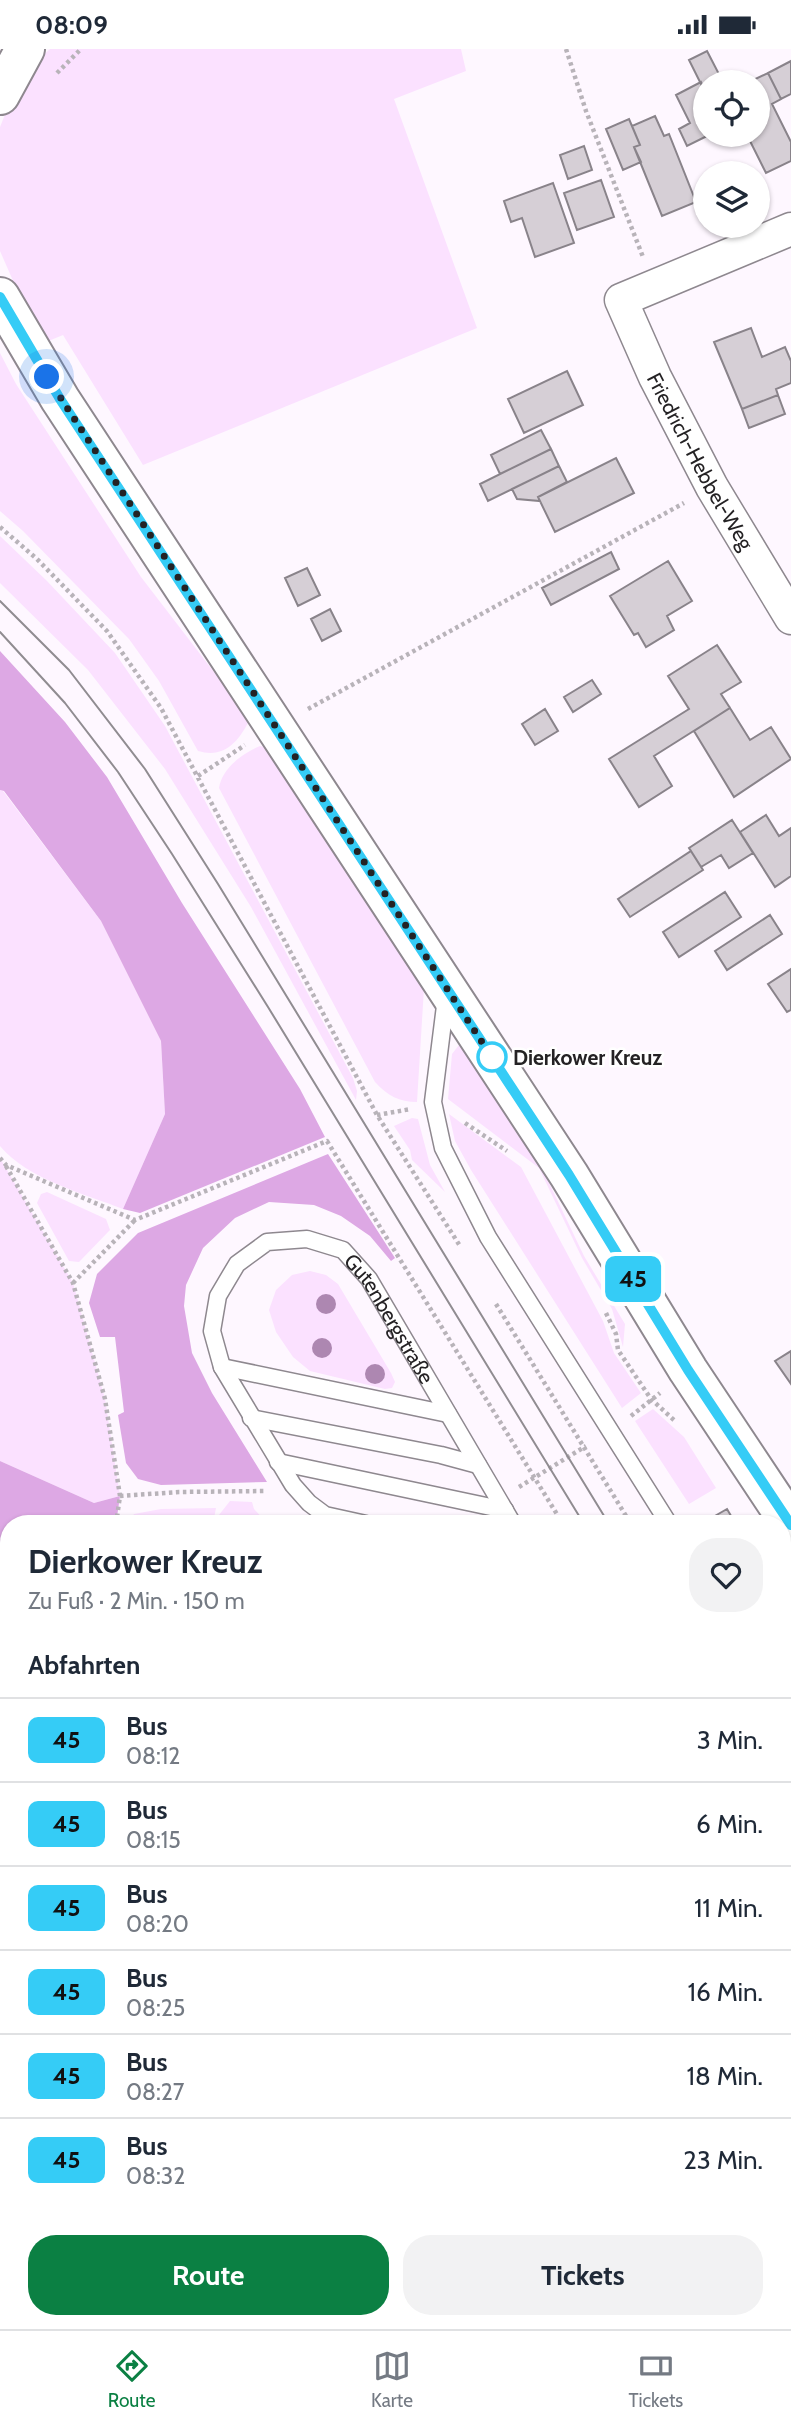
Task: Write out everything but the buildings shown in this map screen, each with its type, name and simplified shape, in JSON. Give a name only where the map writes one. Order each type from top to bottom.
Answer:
[{"type":"street","points":[[0,95],[25,49]]},
{"type":"street","points":[[655,287],[791,229]]},
{"type":"street","name":"Friedrich-Hebbel-Weg","points":[[655,287],[621,300],[655,377],[712,487],[791,618]]},
{"type":"street","points":[[0,297],[60,399],[569,1175],[688,1370],[784,1515]]},
{"type":"lane","points":[[447,989],[433,1102],[443,1148],[488,1237],[663,1515]]},
{"type":"lane","name":"Gutenbergstraße","points":[[325,1515],[309,1503],[278,1462],[222,1367],[212,1331],[218,1296],[237,1264],[267,1242],[307,1239],[343,1250],[369,1279],[508,1515]]},
{"type":"lane","points":[[222,1367],[448,1414]]},
{"type":"lane","points":[[251,1418],[442,1455],[478,1465]]},
{"type":"lane","points":[[278,1462],[501,1515]]},
{"type":"path","points":[[566,49],[586,111],[655,287]]},
{"type":"path","points":[[300,713],[712,487]]},
{"type":"path","points":[[0,527],[37,559],[107,631],[161,708],[377,1115],[464,1252]]},
{"type":"path","points":[[198,776],[247,743]]},
{"type":"path","points":[[73,1283],[135,1220],[327,1141],[557,1515]]},
{"type":"path","points":[[0,1158],[73,1283],[105,1399],[120,1496],[117,1515]]},
{"type":"path","points":[[6,1165],[135,1220]]},
{"type":"path","points":[[493,1299],[625,1515]]},
{"type":"path","points":[[120,1496],[256,1490]]},
{"type":"shaded area","points":[[50,49],[461,49],[466,71],[394,99],[477,328],[143,465],[63,335],[46,342],[21,299],[0,251],[0,127],[10,102],[32,65]]},
{"type":"shaded area","points":[[0,353],[16,384],[141,577],[250,719],[230,746],[216,752],[198,751],[159,681],[129,639],[0,511]]},
{"type":"shaded area","points":[[0,536],[115,653],[165,726],[353,1078],[357,1091],[356,1100],[251,907],[165,769],[88,670],[0,583]]},
{"type":"shaded area","points":[[0,651],[65,722],[107,777],[182,903],[300,1089],[325,1137],[140,1213],[123,1209],[165,1114],[161,1041],[101,921],[4,791],[0,790]]},
{"type":"shaded area","points":[[260,746],[268,748],[424,988],[417,1102],[394,1097],[375,1082],[219,788],[224,774],[234,762]]},
{"type":"shaded area","points":[[0,790],[101,921],[161,1041],[165,1114],[123,1209],[25,1168],[0,1146]]},
{"type":"shaded area","points":[[459,1045],[541,1166],[584,1256],[625,1324],[623,1347],[612,1309],[582,1258],[539,1168],[448,1099],[452,1054]]},
{"type":"shaded area","points":[[449,1114],[521,1167],[603,1321],[614,1353],[641,1393],[622,1408],[471,1170],[455,1141]]},
{"type":"shaded area","points":[[412,1118],[418,1119],[430,1165],[445,1192],[412,1160],[410,1150],[394,1126]]},
{"type":"shaded area","points":[[328,1154],[395,1258],[391,1261],[370,1236],[341,1216],[314,1205],[269,1202],[235,1218],[203,1248],[186,1285],[184,1306],[192,1353],[212,1393],[267,1482],[161,1485],[138,1479],[126,1463],[118,1415],[124,1412],[115,1337],[100,1337],[89,1303],[97,1274],[138,1233]]},
{"type":"shaded area","points":[[0,1158],[73,1283],[105,1399],[120,1496],[94,1503],[0,1461]]},
{"type":"shaded area","points":[[47,1192],[106,1219],[110,1230],[79,1262],[69,1261],[37,1203],[41,1194]]},
{"type":"shaded area","points":[[310,1271],[326,1275],[338,1284],[391,1373],[395,1382],[392,1388],[385,1389],[310,1371],[293,1357],[276,1332],[269,1310],[276,1290],[292,1275]]},
{"type":"shaded area","points":[[653,1409],[684,1437],[716,1488],[689,1504],[635,1421]]},
{"type":"shaded area","points":[[0,1461],[94,1503],[120,1496],[117,1515],[0,1515]]},
{"type":"shaded area","points":[[230,1501],[252,1502],[260,1515],[219,1515]]},
{"type":"shaded area","points":[[216,1508],[215,1515],[133,1515],[161,1509]]},
{"type":"tram line","points":[[0,601],[69,670],[145,769],[604,1515]]},
{"type":"tram line","points":[[0,632],[65,703],[118,772],[172,854],[578,1515]]},
{"type":"bus line","name":"45","points":[[0,297],[60,399],[569,1175],[688,1370],[784,1515]]},
{"type":"place","name":"Dierkower Kreuz","points":[[492,1057]]},
{"type":"route","points":[[47,377],[493,1059],[492,1057]]}]
